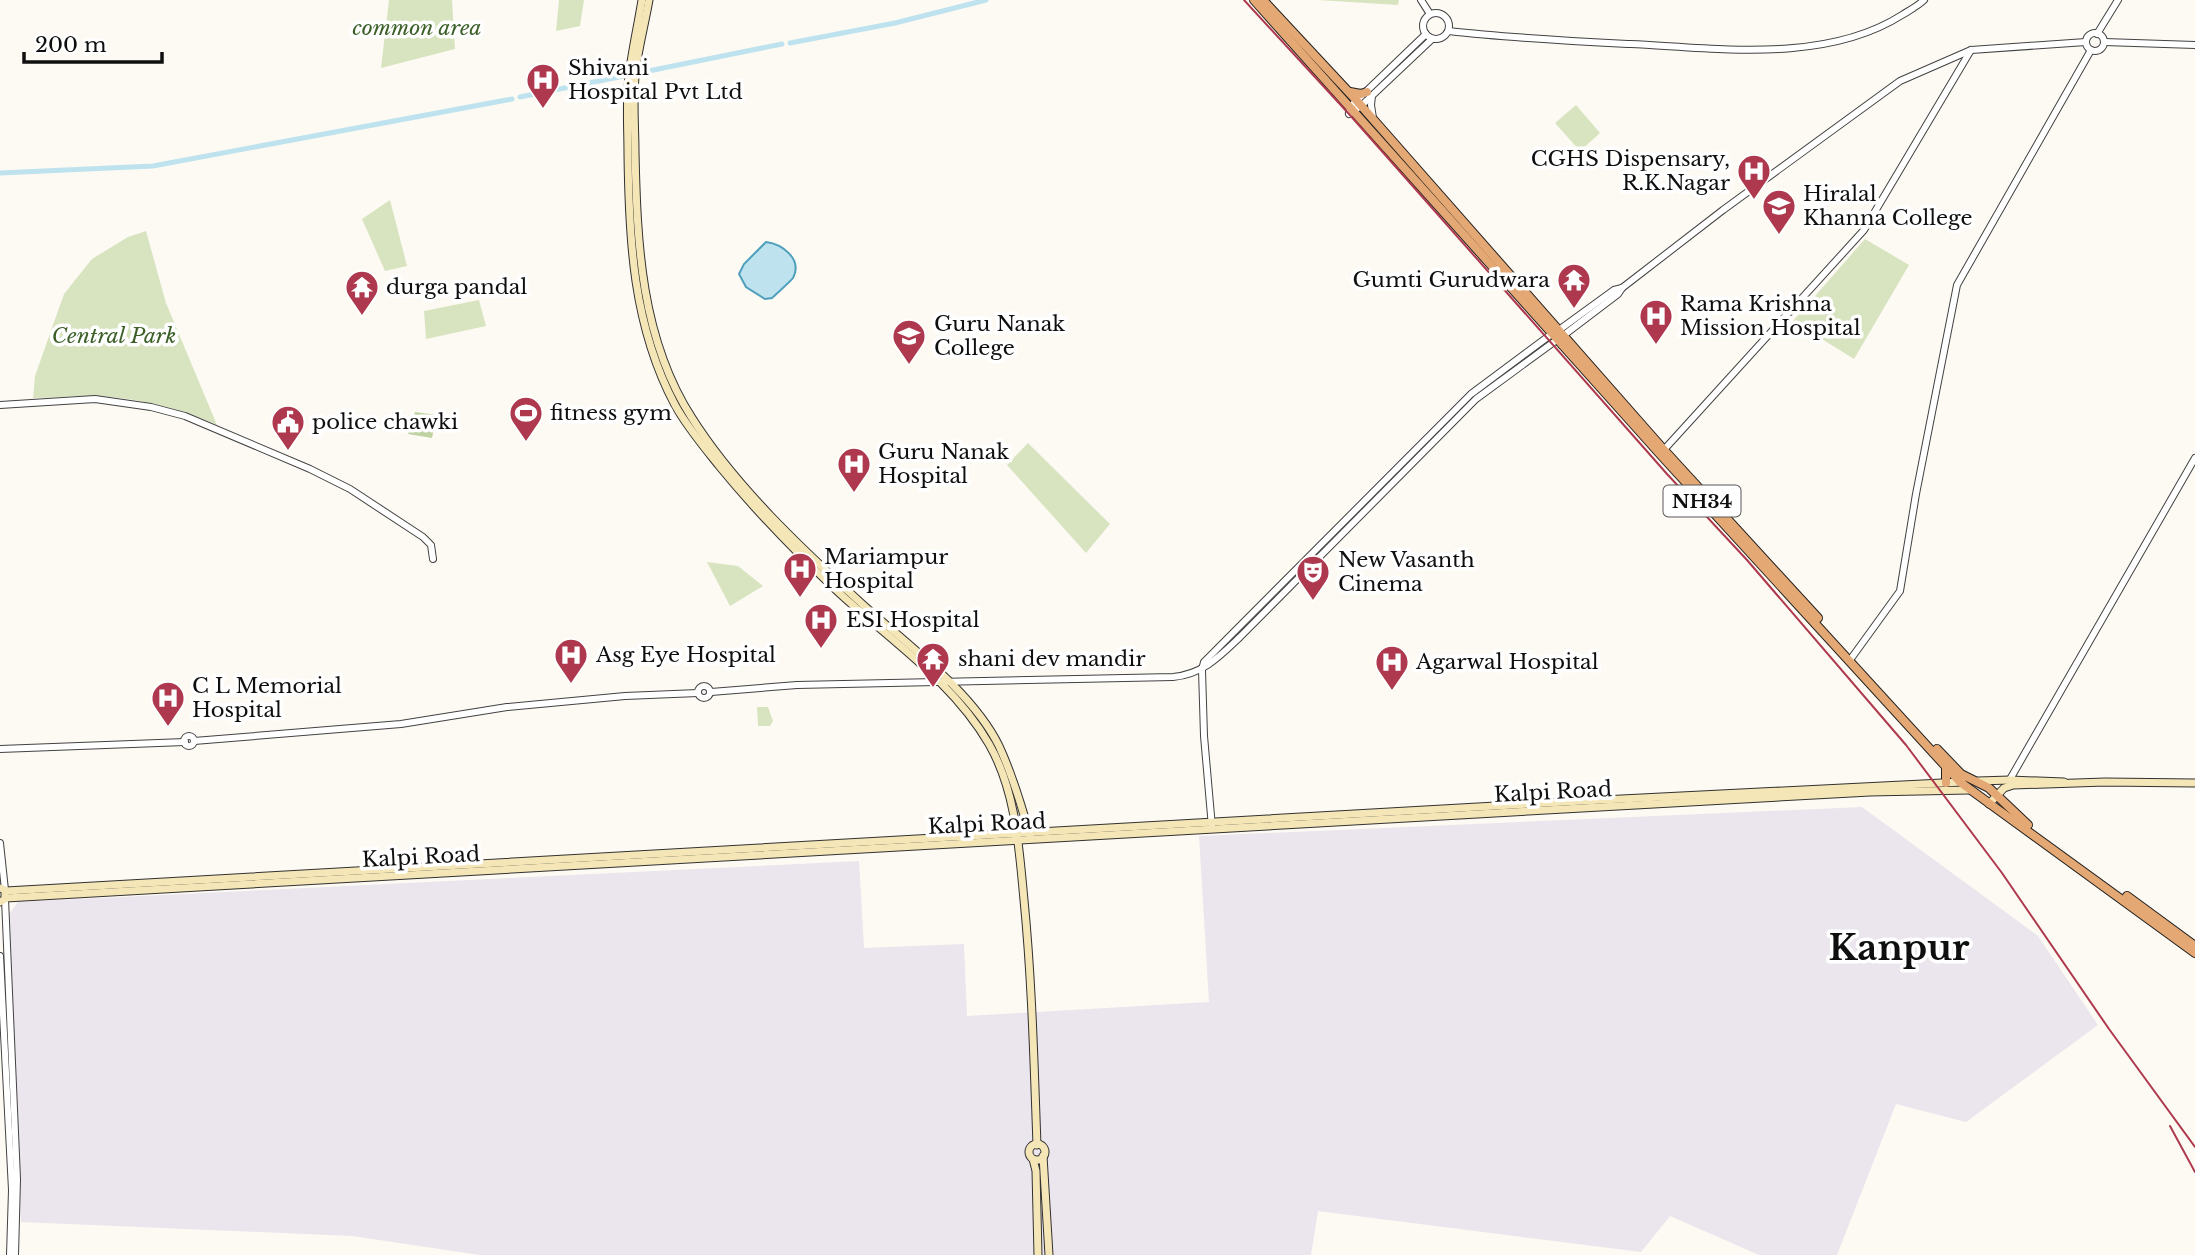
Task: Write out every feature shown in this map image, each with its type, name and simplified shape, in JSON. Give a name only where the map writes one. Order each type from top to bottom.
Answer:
[{"type":"highway","name":"NH34","points":[[1254,0],[1347,91],[1356,106],[1374,122],[1460,224]]},
{"type":"highway","name":"NH34","points":[[1263,0],[1662,452],[1968,781],[1969,790],[2195,953]]},
{"type":"highway","points":[[1347,91],[1369,94]]},
{"type":"highway","name":"NH34","points":[[1851,658],[1946,766],[1996,796],[2023,822],[2195,946]]},
{"type":"highway","points":[[1946,766],[1946,783]]},
{"type":"main road","points":[[642,0],[632,76],[629,230],[633,269],[650,342],[675,404],[710,454],[772,528],[849,602],[974,708],[998,744],[1030,837]]},
{"type":"main road","points":[[632,76],[649,0]]},
{"type":"main road","points":[[944,682],[989,744],[1003,778],[1019,838],[1029,944],[1037,1145]]},
{"type":"main road","name":"Kalpi Road","points":[[4,895],[1019,838],[1556,802],[1968,781],[2195,783]]},
{"type":"main road","points":[[1989,804],[2009,783]]},
{"type":"main road","name":"Kalpi Road","points":[[1212,826],[1860,793],[1969,790]]},
{"type":"main road","points":[[1037,1145],[1029,1151],[1038,1158],[1047,1255]]},
{"type":"main road","points":[[1037,1145],[1044,1149],[1038,1158],[1036,1171],[1038,1255]]},
{"type":"main road","points":[[1038,1158],[1047,1255]]},
{"type":"street","points":[[1421,0],[1430,14]]},
{"type":"street","points":[[1449,31],[1719,50],[1786,48],[1814,46],[1876,29],[1924,0]]},
{"type":"street","points":[[2097,34],[2118,0]]},
{"type":"street","points":[[1356,106],[1429,37],[1444,37],[1449,31],[1447,18],[1439,13],[1430,14],[1423,22],[1429,37]]},
{"type":"street","points":[[2097,34],[2104,41],[2195,45]]},
{"type":"street","points":[[2086,42],[2090,35],[2097,34]]},
{"type":"street","points":[[2091,50],[2100,50],[2104,41]]},
{"type":"street","points":[[2086,42],[2091,50]]},
{"type":"street","points":[[0,749],[184,742],[189,737],[194,741],[401,724],[507,707],[625,696],[698,693],[704,686],[711,692],[783,686],[1173,677],[1202,670],[1240,637],[1476,399],[1614,290],[1620,291],[1875,98],[1900,81],[1971,50],[2086,42]]},
{"type":"street","points":[[1662,452],[1864,230],[1971,50]]},
{"type":"street","points":[[1851,658],[1899,591],[1957,285],[2091,50]]},
{"type":"street","points":[[1369,94],[1374,122]]},
{"type":"street","points":[[0,405],[95,399],[151,407],[185,416],[310,469],[350,489],[423,537],[431,545],[433,559]]},
{"type":"street","points":[[2009,783],[2195,458]]},
{"type":"street","points":[[1202,670],[1212,826]]},
{"type":"street","points":[[0,843],[17,1180],[15,1255]]},
{"type":"street","points":[[0,956],[12,1190],[10,1255]]},
{"type":"shaded area","points":[[1862,807],[2038,936],[2098,1025],[1966,1122],[1896,1104],[1837,1255],[1759,1255],[1670,1216],[1641,1252],[1318,1211],[1311,1255],[480,1255],[352,1236],[21,1222],[7,917],[18,902],[859,861],[864,948],[964,944],[967,1016],[1209,1002],[1199,836]]},
{"type":"green space","name":"common area","points":[[389,0],[452,0],[455,49],[381,68]]},
{"type":"green space","points":[[559,0],[584,0],[580,26],[556,31]]},
{"type":"green space","points":[[1317,0],[1399,0],[1398,5]]},
{"type":"green space","points":[[1576,105],[1600,133],[1580,151],[1555,123]]},
{"type":"green space","points":[[390,200],[407,266],[385,271],[362,219]]},
{"type":"green space","name":"Central Park","points":[[146,231],[166,303],[217,425],[165,407],[124,398],[33,398],[35,376],[64,294],[92,259],[128,237]]},
{"type":"green space","points":[[1865,239],[1909,265],[1854,359],[1793,321]]},
{"type":"green space","points":[[479,300],[486,326],[426,339],[424,311]]},
{"type":"green space","points":[[415,412],[437,415],[432,438],[408,434]]},
{"type":"green space","points":[[1028,443],[1110,524],[1086,553],[1007,465]]},
{"type":"green space","points":[[707,562],[738,566],[763,586],[730,606]]},
{"type":"green space","points":[[757,707],[768,707],[773,721],[770,726],[758,726]]},
{"type":"water","points":[[766,242],[784,249],[789,254],[793,259],[795,271],[792,280],[772,298],[765,299],[746,287],[739,274],[744,264]]},
{"type":"waterway","points":[[790,43],[895,23],[986,0]]},
{"type":"waterway","points":[[520,97],[782,44]]},
{"type":"waterway","points":[[0,173],[153,166],[512,99]]},
{"type":"railway","points":[[1244,0],[1747,560],[1906,745],[2002,873],[2109,1029],[2195,1147]]},
{"type":"railway","points":[[2170,1126],[2195,1172]]},
{"type":"place","name":"Shivani Hospital Pvt Ltd","points":[[543,110]]},
{"type":"place","name":"CGHS Dispensary, R.K.Nagar","points":[[1754,201]]},
{"type":"place","name":"Hiralal Khanna College","points":[[1779,236]]},
{"type":"place","name":"Gumti Gurudwara","points":[[1574,310]]},
{"type":"place","name":"durga pandal","points":[[362,317]]},
{"type":"place","name":"Rama Krishna Mission Hospital","points":[[1656,346]]},
{"type":"place","name":"Guru Nanak College","points":[[909,366]]},
{"type":"place","name":"fitness gym","points":[[526,443]]},
{"type":"place","name":"police chawki","points":[[288,452]]},
{"type":"place","name":"Guru Nanak Hospital","points":[[854,494]]},
{"type":"place","name":"Mariampur Hospital","points":[[800,599]]},
{"type":"place","name":"New Vasanth Cinema","points":[[1313,602]]},
{"type":"place","name":"ESI Hospital","points":[[821,650]]},
{"type":"place","name":"Asg Eye Hospital","points":[[571,685]]},
{"type":"place","name":"shani dev mandir","points":[[933,689]]},
{"type":"place","name":"Agarwal Hospital","points":[[1392,692]]},
{"type":"place","name":"C L Memorial Hospital","points":[[168,728]]},
{"type":"district","name":"Kanpur","points":[[1899,947]]}]
